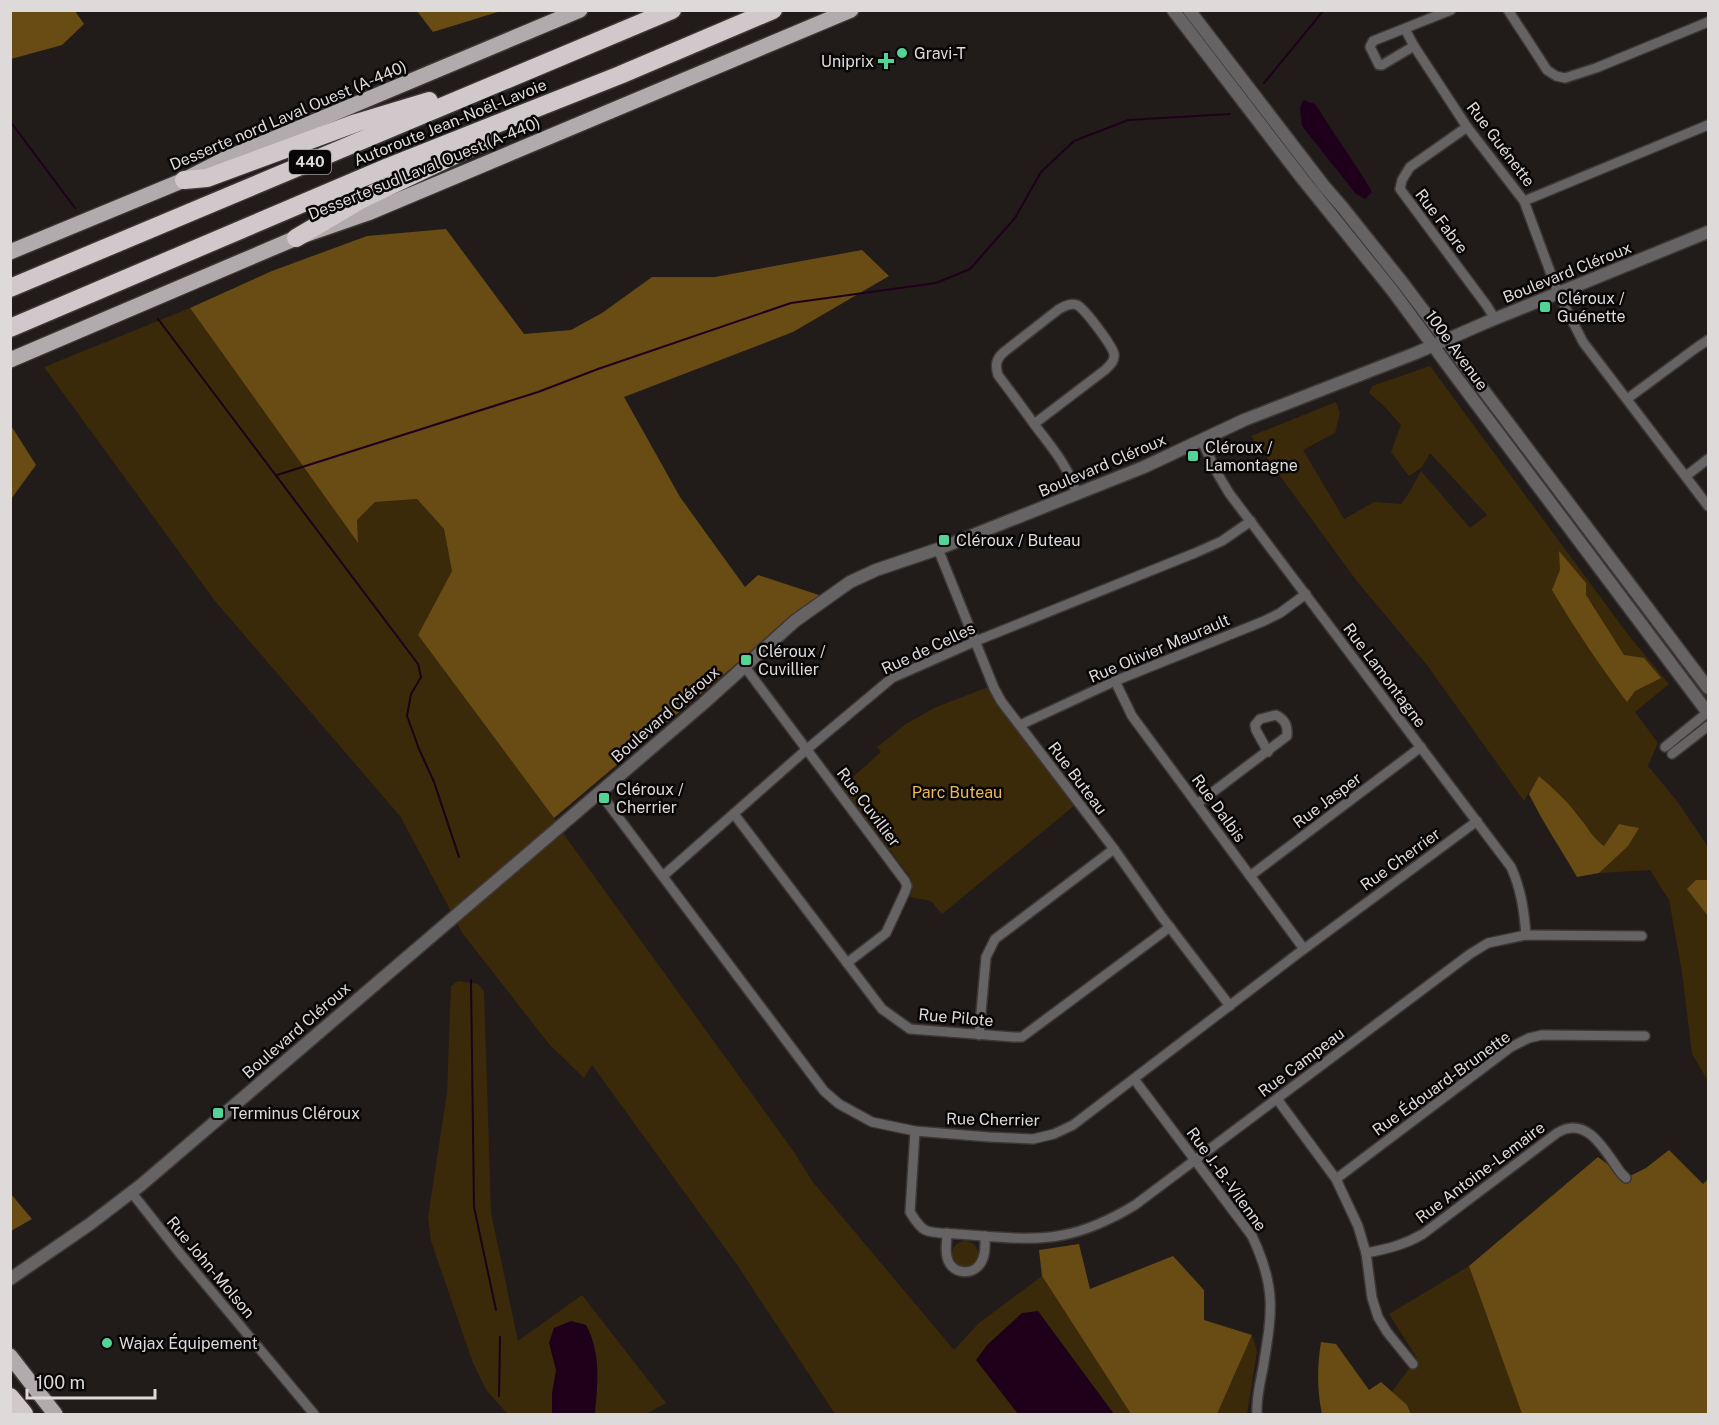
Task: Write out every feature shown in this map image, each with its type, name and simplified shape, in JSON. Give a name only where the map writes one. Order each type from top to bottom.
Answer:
[{"type":"highway","name":"Autoroute Jean-Noël-Lavoie","points":[[11,287],[672,10]]},
{"type":"highway","name":"Autoroute Jean-Noël-Lavoie","points":[[10,328],[388,167],[620,75],[774,10]]},
{"type":"highway","points":[[184,180],[207,178],[356,123],[522,73]]},
{"type":"highway","points":[[297,238],[362,199],[620,75]]},
{"type":"highway","points":[[10,1397],[24,1414]]},
{"type":"main road","name":"Desserte sud Laval Ouest (A-440)","points":[[10,360],[297,238],[368,213],[851,10]]},
{"type":"main road","name":"Desserte nord Laval Ouest (A-440)","points":[[10,252],[578,11]]},
{"type":"main road","points":[[10,1356],[55,1414]]},
{"type":"street","name":"100e Avenue","points":[[1173,10],[1301,177],[1392,290],[1708,712]]},
{"type":"street","name":"100e Avenue","points":[[1189,10],[1324,186],[1344,208],[1447,340],[1708,688]]},
{"type":"street","points":[[1414,46],[1382,65],[1376,62],[1370,47],[1373,41],[1451,10]]},
{"type":"street","points":[[1508,10],[1547,70],[1556,76],[1565,78],[1596,68],[1708,22]]},
{"type":"street","name":"Rue Guénette","points":[[1405,29],[1467,127],[1524,201],[1558,293],[1583,342],[1708,506]]},
{"type":"street","points":[[1524,201],[1708,125]]},
{"type":"street","name":"Rue Fabre","points":[[1467,127],[1410,167],[1402,180],[1400,189],[1495,319]]},
{"type":"street","name":"Boulevard Cléroux","points":[[10,1279],[132,1193],[600,793],[795,621],[850,582],[876,570],[938,549],[1077,495],[1202,441],[1244,420],[1447,340],[1708,232]]},
{"type":"street","points":[[1034,424],[1113,362],[1114,354],[1110,346],[1084,310],[1076,305],[1067,305],[1059,309],[998,357],[996,369],[998,375],[1034,424],[1065,464],[1077,495]]},
{"type":"street","points":[[1627,399],[1708,340]]},
{"type":"street","name":"Rue Lamontagne","points":[[1202,441],[1229,493],[1511,867],[1519,884],[1526,935]]},
{"type":"street","points":[[1686,476],[1708,459]]},
{"type":"street","name":"Rue de Celles","points":[[663,876],[892,678],[976,641],[1213,545],[1251,521]]},
{"type":"street","name":"Rue Buteau","points":[[938,549],[998,694],[1230,1006]]},
{"type":"street","name":"Rue Olivier Maurault","points":[[1020,725],[1115,681],[1264,621],[1280,613],[1306,594]]},
{"type":"street","name":"Rue Cuvillier","points":[[745,667],[907,886],[886,933],[847,963]]},
{"type":"street","name":"Rue Dalbis","points":[[1115,681],[1132,716],[1304,950]]},
{"type":"street","points":[[1708,712],[1669,751],[1708,726]]},
{"type":"street","name":"Rue Jasper","points":[[1250,876],[1421,747]]},
{"type":"street","points":[[1197,804],[1268,752]]},
{"type":"street","name":"Rue Cherrier","points":[[600,793],[824,1091],[839,1104],[872,1122],[915,1131],[1033,1139],[1054,1134],[1073,1125],[1477,821]]},
{"type":"street","name":"Rue Pilote","points":[[734,814],[882,1010],[910,1029],[1022,1037],[1170,927]]},
{"type":"street","points":[[979,1035],[986,957],[995,939],[1114,849]]},
{"type":"street","name":"Rue Campeau","points":[[915,1131],[910,1212],[924,1230],[986,1236],[1039,1237],[1062,1235],[1090,1228],[1114,1218],[1135,1205],[1470,954],[1488,943],[1526,935],[1642,936]]},
{"type":"street","name":"Rue Édouard-Brunette","points":[[1336,1179],[1511,1047],[1529,1038],[1549,1035],[1645,1036]]},
{"type":"street","name":"Rue J.-B.-Vilenne","points":[[1134,1079],[1252,1236],[1262,1258],[1271,1299],[1257,1414]]},
{"type":"street","points":[[1277,1099],[1336,1179],[1358,1226],[1366,1253],[1372,1298],[1378,1317],[1413,1364]]},
{"type":"street","name":"Rue Antoine-Lemaire","points":[[1366,1253],[1390,1249],[1423,1234],[1557,1133],[1567,1128],[1580,1128],[1588,1131],[1626,1178]]},
{"type":"street","name":"Rue John-Molson","points":[[132,1193],[314,1414]]},
{"type":"street","points":[[947,1233],[947,1259],[952,1268],[967,1273],[975,1270],[984,1258],[986,1236]]},
{"type":"green space","points":[[190,308],[357,542],[357,520],[375,502],[417,499],[444,529],[452,571],[418,635],[554,818],[794,1152],[812,1181],[954,1350],[979,1323],[1042,1276],[1131,1414],[835,1414],[738,1266],[592,1065],[584,1078],[549,1044],[463,934],[400,816],[215,601],[44,367]]},
{"type":"green space","points":[[1430,366],[1629,636],[1669,684],[1635,712],[1658,743],[1648,766],[1677,801],[1708,847],[1708,1081],[1692,1054],[1682,972],[1669,900],[1650,870],[1599,873],[1639,828],[1619,824],[1604,846],[1591,836],[1581,819],[1539,776],[1524,801],[1427,665],[1356,580],[1251,436],[1336,402],[1340,413],[1335,433],[1303,450],[1344,519],[1374,502],[1401,504],[1421,471],[1470,528],[1487,515],[1430,453],[1422,467],[1409,476],[1391,452],[1401,425],[1369,393],[1372,386]]},
{"type":"green space","points":[[1481,401],[1508,429],[1708,697],[1705,700]]},
{"type":"green space","name":"Parc Buteau","points":[[988,687],[1074,806],[942,914],[931,901],[910,897],[913,888],[908,874],[842,787],[881,752],[877,747],[906,724],[934,708]]},
{"type":"green space","points":[[458,981],[478,984],[484,991],[491,1213],[518,1341],[582,1295],[666,1403],[646,1414],[508,1414],[487,1391],[473,1363],[431,1241],[428,1217],[447,1093],[451,986]]},
{"type":"green space","points":[[965,1241],[974,1245],[978,1254],[974,1263],[965,1267],[956,1263],[952,1254],[956,1245]]},
{"type":"green space","points":[[1469,1266],[1522,1414],[1411,1414],[1407,1405],[1392,1392],[1417,1358],[1389,1314]]},
{"type":"green space","points":[[1252,1335],[1257,1351],[1247,1414],[1217,1414]]},
{"type":"shaded area","points":[[11,10],[75,11],[84,24],[62,45],[11,59]]},
{"type":"shaded area","points":[[417,11],[501,11],[433,32]]},
{"type":"shaded area","points":[[1303,100],[1315,104],[1365,180],[1372,192],[1365,199],[1356,194],[1302,126],[1300,108]]},
{"type":"shaded area","points":[[446,229],[524,334],[571,330],[602,313],[652,277],[715,277],[862,250],[889,276],[793,332],[624,397],[680,497],[745,587],[758,575],[822,596],[800,610],[554,818],[418,635],[452,571],[444,529],[417,499],[375,502],[357,520],[358,543],[190,308],[272,271],[367,236]]},
{"type":"shaded area","points":[[10,424],[36,465],[11,499],[10,499]]},
{"type":"shaded area","points":[[1559,551],[1586,583],[1586,595],[1624,655],[1644,658],[1661,678],[1635,691],[1627,702],[1588,647],[1552,590],[1560,570]]},
{"type":"shaded area","points":[[1539,776],[1575,811],[1604,846],[1619,824],[1639,828],[1628,846],[1599,873],[1577,877],[1529,794]]},
{"type":"shaded area","points":[[1696,880],[1708,880],[1708,916],[1687,889]]},
{"type":"shaded area","points":[[1669,1150],[1703,1184],[1708,1179],[1708,1414],[1522,1414],[1469,1266],[1598,1157],[1626,1178],[1646,1168]]},
{"type":"shaded area","points":[[10,1193],[32,1219],[11,1231],[10,1231]]},
{"type":"shaded area","points":[[1079,1244],[1090,1289],[1173,1256],[1204,1290],[1204,1320],[1252,1335],[1217,1414],[1131,1414],[1042,1276],[1039,1250]]},
{"type":"shaded area","points":[[1038,1311],[1114,1414],[1018,1414],[976,1360],[987,1345],[1022,1313]]},
{"type":"shaded area","points":[[571,1321],[586,1325],[594,1346],[597,1380],[595,1413],[552,1414],[552,1393],[556,1370],[549,1343],[554,1328]]},
{"type":"shaded area","points":[[1321,1342],[1336,1344],[1369,1390],[1381,1382],[1407,1405],[1411,1414],[1322,1414],[1318,1378]]},
{"type":"waterway","points":[[1264,83],[1324,10]]},
{"type":"waterway","points":[[277,475],[538,392],[791,303],[936,283],[970,269],[1015,218],[1041,172],[1074,141],[1128,120],[1230,114]]},
{"type":"waterway","points":[[10,121],[75,208]]},
{"type":"waterway","points":[[158,319],[418,664],[421,677],[411,694],[407,716],[434,782],[459,857]]},
{"type":"waterway","points":[[471,980],[474,1207],[496,1310]]},
{"type":"waterway","points":[[499,1396],[500,1337]]},
{"type":"place","name":"Gravi-T","points":[[902,53]]},
{"type":"place","name":"Uniprix","points":[[886,61]]},
{"type":"place","name":"Cléroux / Guénette","points":[[1545,307]]},
{"type":"place","name":"Cléroux / Lamontagne","points":[[1193,456]]},
{"type":"place","name":"Cléroux / Buteau","points":[[944,540]]},
{"type":"place","name":"Cléroux / Cuvillier","points":[[746,660]]},
{"type":"place","name":"Cléroux / Cherrier","points":[[604,798]]},
{"type":"place","name":"Terminus Cléroux","points":[[218,1113]]},
{"type":"place","name":"Wajax Équipement","points":[[107,1343]]}]
